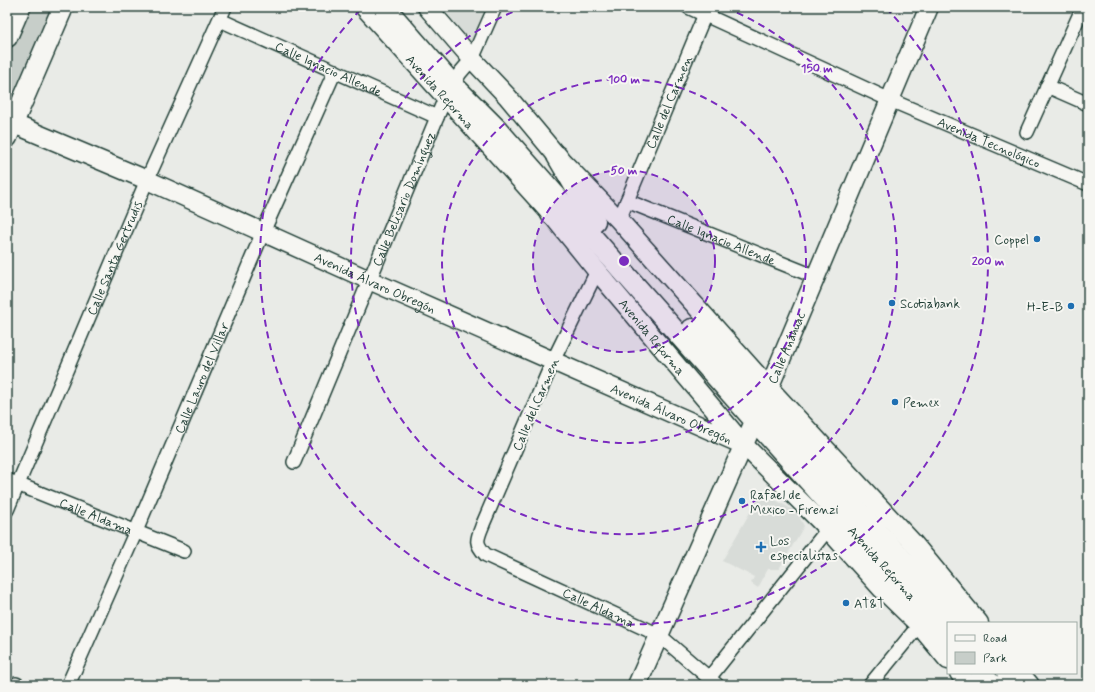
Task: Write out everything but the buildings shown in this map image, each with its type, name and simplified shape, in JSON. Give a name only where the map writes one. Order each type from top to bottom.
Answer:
[{"type":"main road","points":[[7,37],[20,7]]},
{"type":"main road","points":[[9,127],[63,7]]},
{"type":"main road","name":"Avenida Reforma","points":[[385,7],[542,165],[593,229],[761,405],[960,622]]},
{"type":"main road","name":"Avenida Reforma","points":[[404,7],[458,79]]},
{"type":"main road","points":[[557,156],[593,229]]},
{"type":"main road","points":[[551,214],[593,229]]},
{"type":"main road","name":"Avenida Reforma","points":[[761,405],[903,586],[947,635]]},
{"type":"main road","points":[[903,586],[906,595],[914,606],[918,615],[919,625]]},
{"type":"main road","points":[[982,674],[992,685]]},
{"type":"main road","points":[[1008,674],[1018,685]]},
{"type":"street","name":"Calle Santa Gertrudis","points":[[7,510],[12,483],[225,7]]},
{"type":"street","name":"Avenida Reforma","points":[[364,7],[458,79],[507,96],[557,156],[619,220],[761,405],[914,544],[978,622]]},
{"type":"street","name":"Avenida Reforma","points":[[427,7],[458,79],[551,214],[597,271],[744,445],[828,529],[881,588],[919,625],[947,659]]},
{"type":"street","name":"Calle Belisario Domínguez","points":[[294,462],[437,117],[495,7]]},
{"type":"street","name":"Avenida Tecnológico","points":[[688,7],[707,11],[890,100],[1088,184]]},
{"type":"street","name":"Calle Anáhuac","points":[[637,685],[744,445],[929,7]]},
{"type":"street","points":[[1027,132],[1083,7]]},
{"type":"street","name":"Calle del Carmen","points":[[619,220],[707,11]]},
{"type":"street","name":"Calle Ignacio Allende","points":[[220,20],[437,117]]},
{"type":"street","name":"Calle Lauro del Villar","points":[[68,685],[136,531],[263,232],[335,71]]},
{"type":"street","points":[[1047,86],[1088,104]]},
{"type":"street","name":"Avenida Álvaro Obregón","points":[[9,127],[147,180],[369,280],[744,445]]},
{"type":"street","name":"Calle Ignacio Allende","points":[[627,201],[816,277]]},
{"type":"street","name":"Calle del Carmen","points":[[478,538],[553,361],[597,271]]},
{"type":"street","name":"Calle Aldama","points":[[12,483],[184,551]]},
{"type":"street","points":[[713,681],[828,529]]},
{"type":"street","name":"Calle Aldama","points":[[478,538],[479,548],[486,555],[659,635],[713,681]]},
{"type":"street","points":[[870,685],[919,625]]},
{"type":"street","points":[[960,674],[969,685]]},
{"type":"street","points":[[1021,674],[1030,685]]},
{"type":"shaded area","points":[[442,7],[486,7],[471,42]]},
{"type":"shaded area","name":"Los especialistas","points":[[760,495],[769,499],[770,497],[795,511],[794,513],[799,516],[804,526],[779,569],[768,569],[758,588],[751,583],[754,577],[722,561]]},
{"type":"green space","points":[[28,7],[55,7],[17,94],[9,101],[7,100],[7,54]]},
{"type":"place","name":"Coppel","points":[[1037,239]]},
{"type":"place","name":"Scotiabank","points":[[892,303]]},
{"type":"place","name":"H-E-B","points":[[1071,306]]},
{"type":"place","name":"Pemex","points":[[895,402]]},
{"type":"place","name":"Rafael de Mexico - Firenzi","points":[[742,501]]},
{"type":"place","name":"Los especialistas","points":[[761,547]]},
{"type":"place","name":"AT&T","points":[[846,603]]}]
